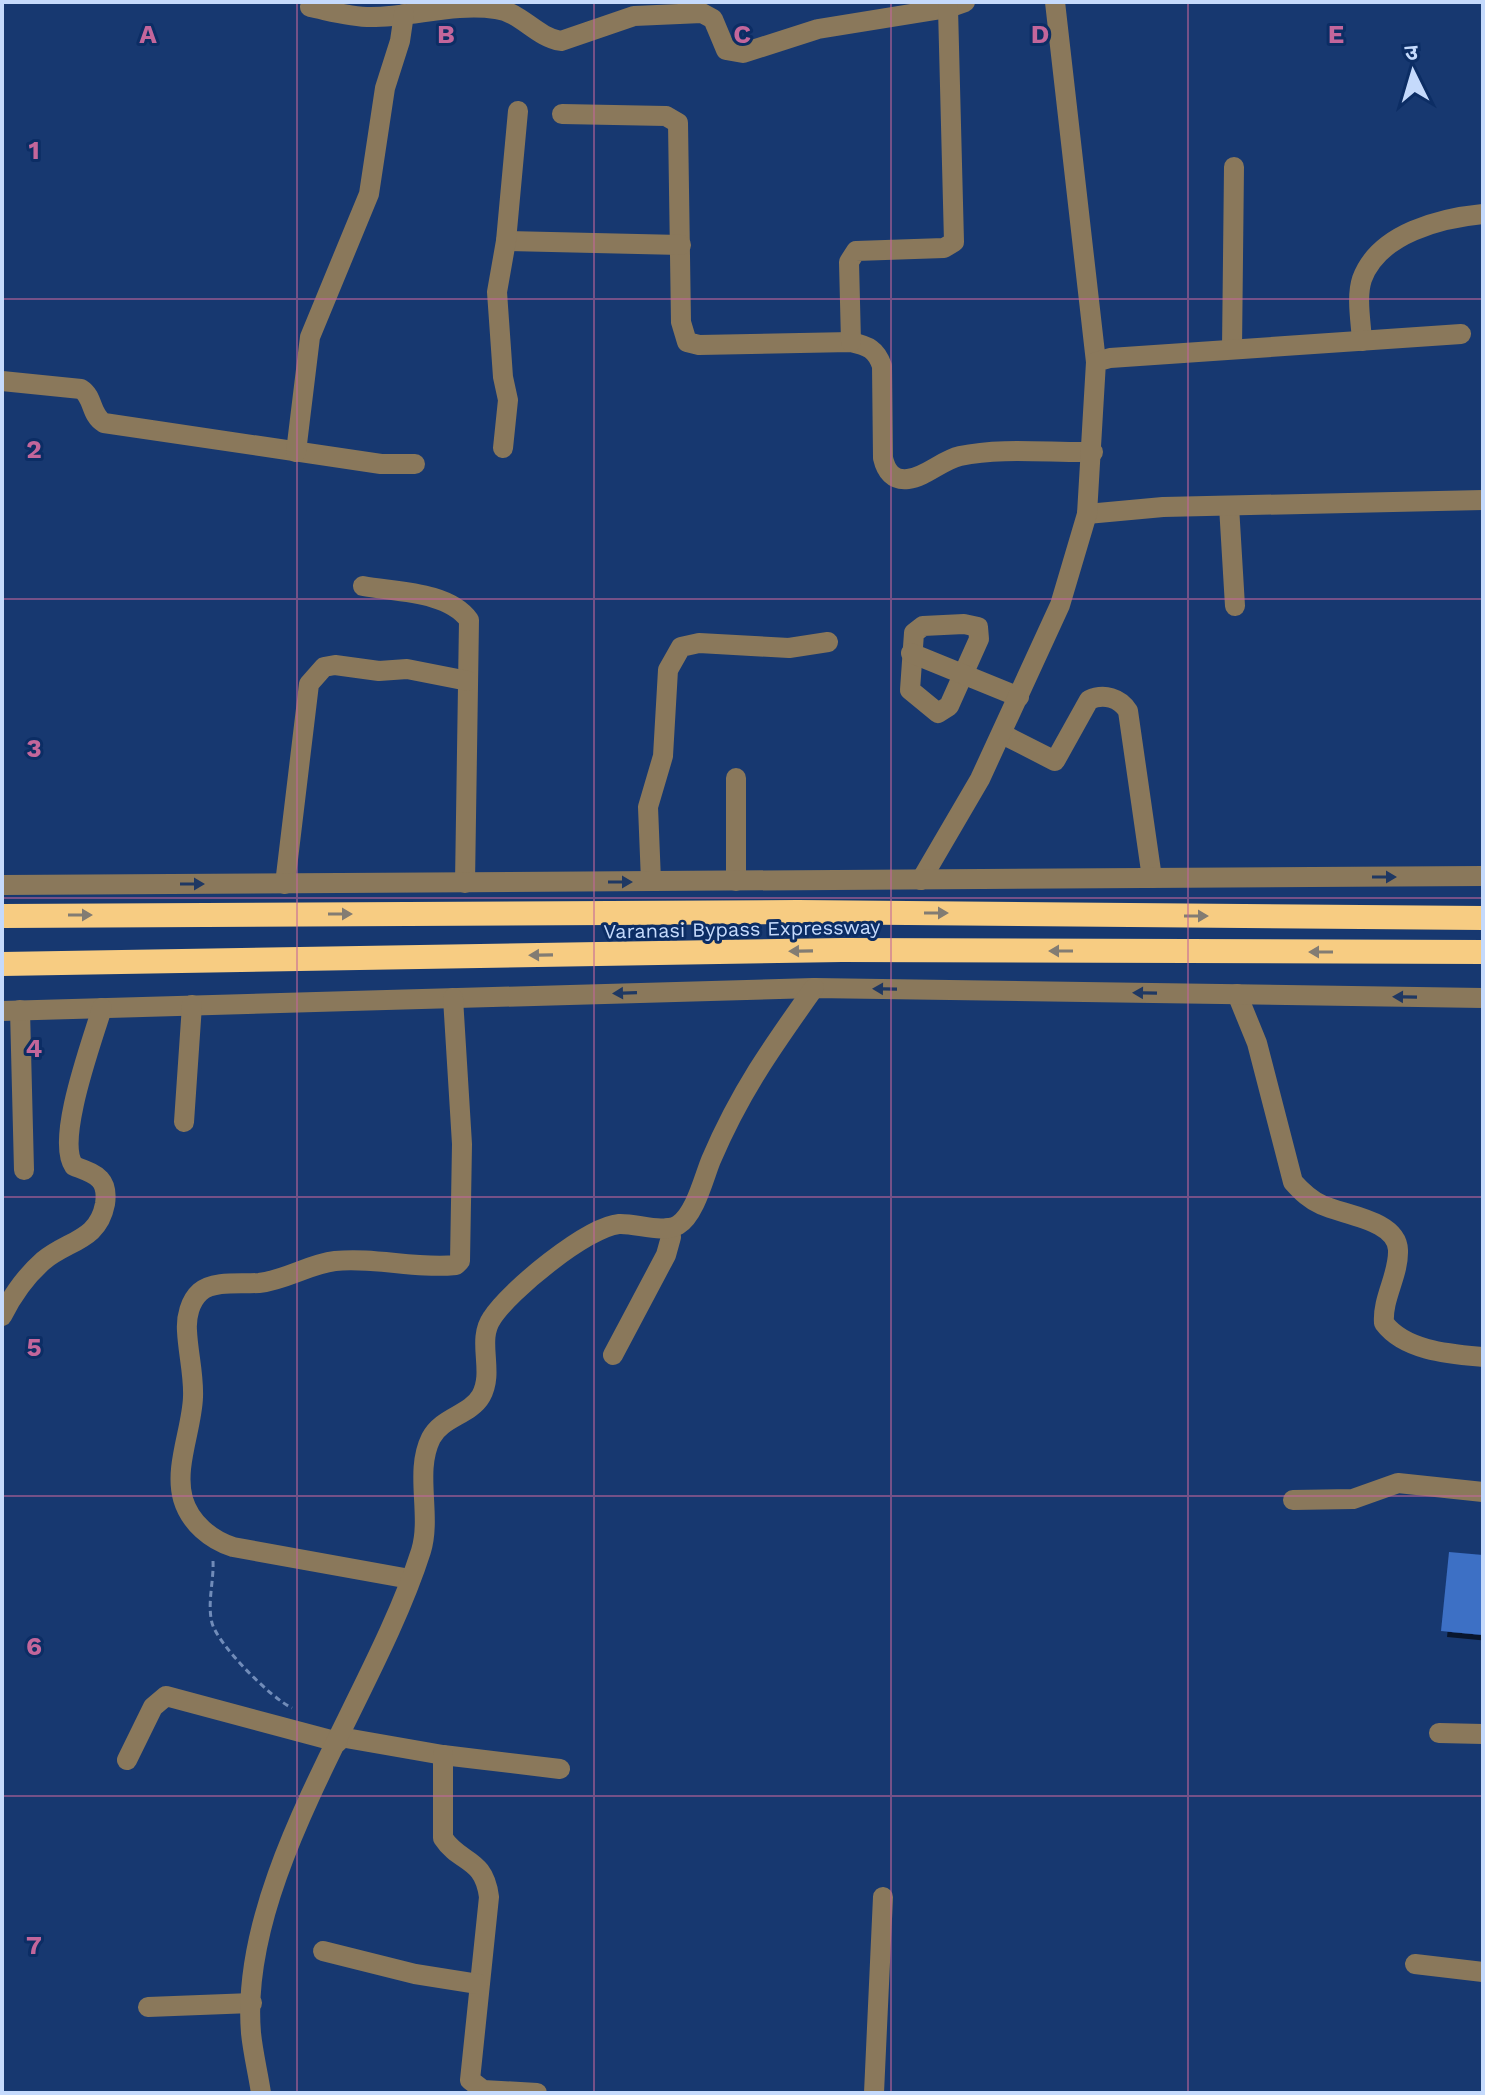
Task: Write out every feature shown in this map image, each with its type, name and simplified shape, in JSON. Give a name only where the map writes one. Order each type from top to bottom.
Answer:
[{"type":"highway","name":"Varanasi Bypass Expressway","points":[[2,916],[798,912],[1483,918]]},
{"type":"highway","name":"Varanasi Bypass Expressway","points":[[2,964],[842,950],[1483,952]]},
{"type":"street","points":[[921,880],[980,779],[1019,697],[1060,605],[1087,514],[1096,362],[1055,2]]},
{"type":"street","points":[[310,7],[371,17],[460,7],[497,9],[512,13],[550,39],[561,41],[634,16],[702,13],[713,19],[726,50],[743,53],[818,29],[956,5],[954,242],[944,248],[856,251],[849,262],[851,342]]},
{"type":"street","points":[[296,452],[310,337],[369,194],[385,88],[400,41],[404,14]]},
{"type":"street","points":[[503,448],[508,400],[497,303],[518,111]]},
{"type":"street","points":[[562,114],[666,116],[678,123],[681,322],[687,342],[699,345],[851,342],[868,346],[878,354],[882,366],[883,458],[886,470],[893,477],[909,479],[945,461],[976,454],[1093,452]]},
{"type":"street","points":[[1232,349],[1234,167]]},
{"type":"street","points":[[1362,341],[1362,279],[1371,264],[1399,238],[1416,229],[1483,214]]},
{"type":"street","points":[[506,241],[681,245]]},
{"type":"street","points":[[1096,362],[1232,349],[1461,334]]},
{"type":"street","points":[[2,381],[81,389],[86,392],[98,420],[104,423],[381,464],[415,464]]},
{"type":"street","points":[[1087,514],[1163,507],[1483,500]]},
{"type":"street","points":[[1229,506],[1235,606]]},
{"type":"street","points":[[363,586],[446,602],[460,608],[469,620],[465,883]]},
{"type":"street","points":[[972,624],[978,627],[979,639],[964,675],[945,711],[933,711],[910,690],[911,653],[917,628],[972,624]]},
{"type":"street","points":[[651,881],[648,807],[661,768],[666,681],[675,654],[687,644],[699,643],[789,648],[828,642]]},
{"type":"street","points":[[911,653],[1019,697]]},
{"type":"street","points":[[285,884],[309,684],[316,672],[335,665],[379,671],[407,669],[468,681]]},
{"type":"street","points":[[1002,734],[1055,761],[1089,700],[1113,698],[1123,703],[1128,711],[1152,878]]},
{"type":"street","points":[[736,778],[736,881]]},
{"type":"street","points":[[2,885],[1483,876]]},
{"type":"street","points":[[261,2093],[251,2033],[252,2003],[265,1921],[281,1864],[410,1579],[426,1524],[424,1466],[430,1439],[442,1424],[480,1398],[487,1381],[484,1340],[489,1321],[503,1304],[584,1236],[603,1226],[622,1224],[668,1228],[679,1224],[687,1216],[735,1104],[814,988]]},
{"type":"street","points":[[24,1170],[11,1104],[11,1011],[814,988],[1483,998]]},
{"type":"street","points":[[1237,994],[1257,1043],[1293,1182],[1304,1195],[1321,1205],[1386,1228],[1395,1237],[1397,1256],[1383,1311],[1384,1323],[1401,1339],[1421,1346],[1483,1357]]},
{"type":"street","points":[[410,1579],[213,1541],[187,1509],[182,1493],[193,1401],[187,1329],[191,1304],[206,1288],[262,1282],[327,1262],[372,1260],[408,1267],[456,1265],[460,1261],[462,1144],[453,998]]},
{"type":"street","points":[[184,1122],[192,1005]]},
{"type":"street","points":[[2,1316],[28,1276],[46,1259],[91,1234],[103,1216],[106,1197],[102,1179],[96,1173],[74,1166],[68,1150],[71,1121],[102,1008]]},
{"type":"street","points":[[613,1355],[666,1255],[671,1237],[668,1228]]},
{"type":"street","points":[[1293,1500],[1353,1499],[1398,1483],[1483,1492]]},
{"type":"street","points":[[127,1760],[153,1707],[166,1696],[339,1739],[560,1769]]},
{"type":"street","points":[[1439,1733],[1483,1734]]},
{"type":"street","points":[[443,1755],[443,1838],[448,1846],[477,1865],[487,1882],[489,1897],[470,2080],[483,2090],[537,2093]]},
{"type":"street","points":[[874,2093],[883,1897]]},
{"type":"street","points":[[323,1951],[415,1974],[478,1984]]},
{"type":"street","points":[[1415,1964],[1483,1972]]},
{"type":"street","points":[[148,2007],[252,2003]]},
{"type":"path","points":[[213,1541],[211,1605],[218,1635],[281,1701],[303,1713]]},
{"type":"building","points":[[1449,1552],[1483,1555],[1483,1635],[1441,1631]]}]
